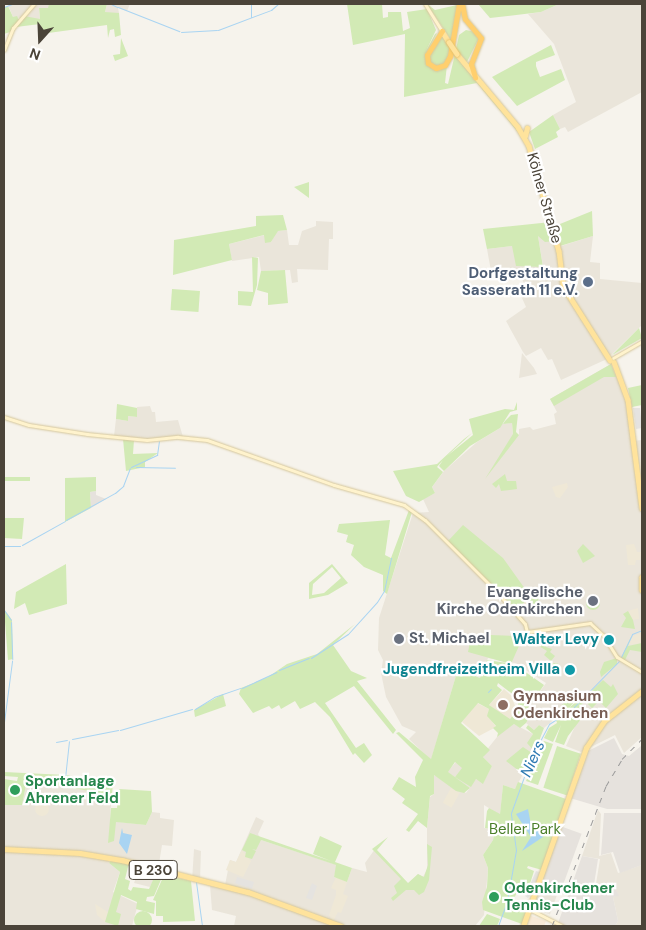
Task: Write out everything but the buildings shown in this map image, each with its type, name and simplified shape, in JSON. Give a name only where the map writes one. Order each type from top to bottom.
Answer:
[{"type":"highway","points":[[442,31],[428,50],[428,62],[433,67],[441,67],[450,56],[460,4]]},
{"type":"highway","points":[[460,4],[464,17],[481,38],[472,62],[467,67]]},
{"type":"highway","points":[[472,62],[475,77]]},
{"type":"main road","points":[[4,50],[21,19],[34,4]]},
{"type":"main road","points":[[425,4],[442,31]]},
{"type":"main road","name":"Kölner Straße","points":[[442,31],[467,67],[525,137],[538,166],[559,249],[562,286],[613,360],[619,371],[628,400],[642,508]]},
{"type":"main road","points":[[525,137],[526,128]]},
{"type":"main road","points":[[613,360],[642,341]]},
{"type":"main road","points":[[4,417],[29,426],[123,438],[178,437],[209,440],[333,485],[409,508],[496,591],[526,624],[527,632],[592,624],[620,659],[642,672]]},
{"type":"main road","points":[[642,577],[642,590]]},
{"type":"main road","points":[[523,926],[586,748],[604,721],[642,691]]},
{"type":"main road","name":"B 230","points":[[4,849],[110,857],[192,880],[247,892],[341,926]]},
{"type":"main road","points":[[529,909],[563,926]]},
{"type":"shaded area","points":[[49,4],[49,9],[39,9],[40,19],[36,20],[13,17],[8,5]]},
{"type":"shaded area","points":[[107,4],[130,4],[127,11],[118,8],[119,13],[110,14],[105,12]]},
{"type":"shaded area","points":[[559,4],[642,4],[642,92],[568,132],[565,127],[560,129],[553,115],[576,102],[554,44],[528,14],[541,12]]},
{"type":"shaded area","points":[[316,221],[333,222],[333,239],[329,239],[328,270],[297,269],[298,282],[292,283],[290,270],[261,271],[259,257],[232,261],[229,244],[265,235],[271,242],[277,231],[287,230],[289,245],[298,245],[302,231],[316,226]]},
{"type":"shaded area","points":[[538,236],[556,241],[558,247],[593,236],[590,262],[600,263],[600,279],[642,283],[642,325],[607,359],[561,380],[552,359],[548,360],[541,348],[526,356],[523,352],[506,321],[526,307],[522,298],[529,294],[521,277],[491,271],[487,249],[512,246],[543,266]]},
{"type":"shaded area","points":[[522,353],[534,368],[537,374],[519,378]]},
{"type":"shaded area","points":[[611,364],[625,392],[633,441],[642,440],[642,737],[624,753],[615,735],[581,752],[566,746],[577,722],[571,716],[583,703],[578,699],[544,728],[539,725],[534,730],[526,723],[530,716],[525,712],[546,683],[515,663],[488,658],[480,678],[458,669],[431,760],[409,739],[416,732],[402,726],[386,697],[381,673],[383,660],[378,650],[379,618],[413,513],[429,512],[423,499],[435,493],[432,487],[444,471],[477,442],[500,428],[500,424],[512,423],[513,434],[519,435],[519,429],[530,427],[533,430],[556,424],[554,414],[557,412],[550,399]]},
{"type":"shaded area","points":[[150,406],[152,412],[155,412],[156,422],[178,420],[183,437],[159,440],[114,436],[116,419],[128,421],[128,416],[137,417],[137,407]]},
{"type":"shaded area","points":[[633,408],[640,408],[642,428],[636,429]]},
{"type":"shaded area","points":[[567,483],[568,487],[560,498],[556,497],[552,487]]},
{"type":"shaded area","points":[[96,491],[96,495],[106,499],[91,508],[90,492]]},
{"type":"shaded area","points":[[634,544],[637,552],[641,552],[640,560],[636,560],[635,565],[628,565],[626,545]]},
{"type":"shaded area","points":[[523,602],[527,602],[531,608],[527,614],[523,614],[519,610],[519,606]]},
{"type":"shaded area","points":[[638,608],[639,619],[631,620],[628,611]]},
{"type":"shaded area","points":[[641,633],[642,643],[629,645],[633,636]]},
{"type":"shaded area","name":"Gymnasium Odenkirchen","points":[[504,689],[516,700],[513,701],[517,710],[509,720],[489,705]]},
{"type":"shaded area","points":[[477,703],[489,709],[488,716],[496,727],[479,736],[462,722]]},
{"type":"shaded area","points":[[514,724],[533,734],[530,740],[534,750],[519,768],[518,771],[523,774],[515,789],[503,785],[500,815],[484,805],[484,828],[495,830],[493,840],[483,855],[488,868],[484,915],[475,926],[234,926],[236,916],[212,910],[210,885],[192,881],[194,849],[201,851],[200,880],[225,885],[230,860],[236,862],[256,817],[264,821],[258,834],[261,840],[337,865],[334,877],[347,882],[352,868],[367,872],[365,863],[375,849],[408,884],[418,874],[423,877],[427,869],[427,828],[430,797],[434,794],[434,775],[466,793],[470,788],[447,772],[456,762],[463,768],[455,777],[473,782],[476,779],[483,783],[492,766],[483,757],[501,732]]},
{"type":"shaded area","points":[[614,738],[622,754],[629,756],[641,746],[642,809],[607,809],[570,798],[586,752]]},
{"type":"shaded area","points":[[27,780],[107,794],[106,803],[111,804],[110,821],[146,825],[152,812],[160,813],[160,818],[174,820],[172,846],[162,845],[158,870],[150,887],[134,883],[140,867],[110,859],[109,863],[120,872],[113,892],[138,904],[132,926],[4,926],[4,805],[22,805]]},
{"type":"shaded area","points":[[451,788],[460,793],[452,808],[443,803]]},
{"type":"shaded area","points":[[39,802],[45,802],[49,809],[45,816],[39,816],[35,812],[35,806]]},
{"type":"shaded area","points":[[598,810],[601,814],[599,856],[611,853],[618,873],[642,865],[642,926],[615,926],[618,921],[613,897],[618,895],[615,889],[595,890],[600,859],[582,856]]},
{"type":"shaded area","points":[[604,813],[642,813],[642,865],[620,873],[613,852],[601,855]]},
{"type":"shaded area","points":[[560,826],[582,834],[560,894],[538,886]]},
{"type":"shaded area","points":[[242,850],[251,861],[243,877],[226,870],[230,860],[236,862]]},
{"type":"shaded area","points":[[582,856],[598,859],[593,891],[614,886],[619,896],[613,897],[618,921],[615,926],[557,926]]},
{"type":"shaded area","points":[[536,871],[540,872],[533,892],[528,898],[525,896]]},
{"type":"shaded area","points":[[237,877],[254,882],[252,889],[235,883]]},
{"type":"shaded area","points":[[336,877],[347,882],[343,894],[348,896],[341,913],[338,912],[333,921],[329,915],[336,895],[336,890],[331,888]]},
{"type":"shaded area","points":[[312,883],[317,886],[312,900],[306,898]]},
{"type":"shaded area","points":[[539,886],[558,893],[550,914],[531,908]]},
{"type":"shaded area","points":[[95,904],[108,912],[105,922],[97,915]]},
{"type":"shaded area","points":[[529,915],[546,921],[544,926],[525,926]]},
{"type":"green space","points":[[49,4],[107,4],[105,12],[119,13],[121,35],[115,37],[114,29],[110,30],[108,38],[107,25],[41,34],[40,24],[16,27],[24,16],[40,19],[39,8],[48,8]]},
{"type":"green space","points":[[347,4],[382,4],[383,18],[388,17],[388,12],[401,12],[403,31],[410,28],[407,12],[427,9],[436,30],[426,51],[437,33],[427,52],[430,66],[447,65],[445,83],[448,84],[455,54],[515,125],[522,137],[477,83],[404,97],[405,34],[353,45]]},
{"type":"green space","points":[[427,4],[435,10],[457,5],[451,40]]},
{"type":"green space","points":[[478,4],[559,4],[541,12],[490,18]]},
{"type":"green space","points":[[8,6],[13,17],[17,16],[19,20],[10,32],[4,34],[4,8]]},
{"type":"green space","points":[[466,30],[475,32],[479,38],[467,62],[456,49],[459,35]]},
{"type":"green space","points":[[442,35],[450,47],[447,60],[440,67],[430,64],[428,52]]},
{"type":"green space","points":[[121,38],[128,56],[115,61],[113,55],[120,54]]},
{"type":"green space","points":[[551,45],[555,55],[536,62],[540,77],[561,69],[565,80],[517,106],[492,77]]},
{"type":"green space","points":[[553,115],[560,129],[556,132],[558,137],[535,149],[529,132]]},
{"type":"green space","points":[[309,182],[309,198],[294,187]]},
{"type":"green space","points":[[592,211],[593,236],[560,246],[555,226]]},
{"type":"green space","points":[[283,215],[287,230],[278,231],[271,242],[265,243],[264,235],[229,244],[232,260],[173,275],[174,240],[256,226],[256,216]]},
{"type":"green space","points":[[551,222],[556,241],[545,242],[538,236],[543,267],[516,266],[512,246],[487,249],[483,229]]},
{"type":"green space","points":[[252,257],[258,258],[257,285],[251,306],[238,305],[238,291],[253,292]]},
{"type":"green space","points":[[285,270],[288,303],[268,305],[268,293],[257,290],[261,271]]},
{"type":"green space","points":[[172,289],[200,291],[198,312],[171,310]]},
{"type":"green space","points":[[639,328],[642,338],[612,355]]},
{"type":"green space","points":[[611,364],[616,377],[604,377],[554,406],[550,399]]},
{"type":"green space","points":[[642,385],[642,405],[632,407],[628,388]]},
{"type":"green space","points":[[517,402],[517,410],[510,412],[500,428],[470,446],[444,471],[439,466],[443,460],[437,467],[443,472],[432,487],[435,493],[419,502],[406,496],[393,471],[437,464],[464,439],[472,433],[447,456],[473,435],[469,419],[505,409],[514,410]]},
{"type":"green space","points":[[117,404],[137,408],[137,417],[128,416],[128,421],[116,419]]},
{"type":"green space","points":[[518,414],[516,432],[519,435],[485,479],[513,434],[512,423],[503,424],[511,415]]},
{"type":"green space","points":[[123,439],[134,440],[133,454],[158,453],[145,462],[145,467],[126,471]]},
{"type":"green space","points":[[505,474],[507,481],[516,481],[517,489],[501,491],[499,484],[496,488],[492,484]]},
{"type":"green space","points":[[5,477],[30,477],[30,481],[5,481]]},
{"type":"green space","points":[[96,477],[96,491],[90,492],[91,508],[65,522],[65,478]]},
{"type":"green space","points":[[409,510],[412,512],[387,594],[383,591],[383,575],[364,567],[351,555],[354,545],[346,542],[348,535],[337,532],[339,524],[390,520],[385,555],[391,558]]},
{"type":"green space","points":[[4,518],[24,518],[22,539],[4,538]]},
{"type":"green space","points":[[463,525],[503,558],[528,593],[540,597],[535,606],[526,600],[516,612],[448,541]]},
{"type":"green space","points":[[583,544],[595,556],[583,563],[577,551]]},
{"type":"green space","points":[[66,564],[67,604],[29,615],[25,603],[14,609],[16,592]]},
{"type":"green space","points":[[332,564],[348,583],[328,595],[309,599],[309,583]],"holes":[[[332,567],[341,578],[324,593],[312,595],[313,584]]]},
{"type":"green space","points":[[593,596],[598,598],[600,603],[598,608],[593,610],[588,608],[586,603],[588,598]]},
{"type":"green space","points":[[4,609],[12,620],[13,659],[8,660]]},
{"type":"green space","points":[[628,611],[635,629],[621,627],[626,618],[623,614]]},
{"type":"green space","points":[[355,624],[333,645],[351,671],[367,678],[357,681],[396,730],[393,734],[354,686],[325,703],[356,748],[364,743],[372,755],[364,763],[355,753],[353,755],[330,717],[315,702],[300,709],[295,701],[281,709],[279,705],[272,709],[269,706],[253,713],[239,694],[241,688],[268,677],[287,664],[317,654]]},
{"type":"green space","points":[[491,635],[518,636],[522,639],[511,664],[468,652],[471,637]]},
{"type":"green space","points":[[632,635],[628,646],[642,643],[642,652],[630,650],[625,660],[621,658]]},
{"type":"green space","points":[[535,638],[548,640],[546,647],[552,649],[550,652],[555,656],[551,661],[544,655],[547,651],[534,643]]},
{"type":"green space","points":[[617,658],[617,664],[601,677],[600,672],[604,662]]},
{"type":"green space","points":[[487,660],[514,664],[544,685],[525,712],[530,716],[526,723],[520,728],[514,724],[497,737],[498,733],[493,728],[496,726],[487,716],[489,709],[478,703],[461,723],[490,750],[483,757],[492,766],[483,784],[476,779],[471,787],[455,777],[462,768],[455,762],[448,772],[470,788],[464,793],[456,791],[434,775],[434,794],[430,796],[427,828],[418,821],[409,832],[406,830],[418,814],[402,803],[405,799],[392,789],[399,777],[416,787],[415,777],[423,760],[396,733],[399,732],[431,759],[458,669],[480,678]],"holes":[[[498,683],[519,699],[517,710],[510,719],[489,705],[502,690],[497,686]]]},
{"type":"green space","points":[[557,663],[560,664],[560,674],[553,675],[550,674],[549,667],[550,664]]},
{"type":"green space","points":[[603,680],[611,687],[613,684],[618,694],[606,708],[599,701],[592,708],[583,699]]},
{"type":"green space","points":[[223,694],[226,706],[195,717],[194,710]]},
{"type":"green space","points":[[572,694],[577,698],[569,708],[579,699],[583,703],[572,716],[583,705],[588,710],[568,736],[564,745],[555,742],[561,725],[553,742],[544,738],[549,728],[557,723],[555,717],[566,710],[561,706]]},
{"type":"green space","points":[[528,725],[534,730],[539,725],[544,728],[536,749],[523,774],[506,761],[523,747],[532,753],[534,751],[527,743],[533,734],[526,728]]},
{"type":"green space","points":[[544,741],[553,744],[538,785],[526,781]]},
{"type":"green space","points":[[557,746],[581,754],[567,796],[543,788]]},
{"type":"green space","points":[[4,772],[66,775],[113,783],[111,804],[106,803],[106,794],[27,780],[22,805],[4,805],[4,779],[17,781],[18,777],[4,776]]},
{"type":"green space","name":"Beller Park","points":[[518,782],[566,799],[542,870],[528,866],[527,868],[534,871],[529,887],[518,889],[513,902],[528,908],[522,924],[483,910],[482,902],[487,887],[488,868],[483,855],[493,840],[495,830],[485,828],[487,811],[489,808],[500,814],[503,785],[515,789]]},
{"type":"green space","points":[[119,789],[151,791],[152,812],[146,825],[116,822],[114,841],[108,843],[111,808],[117,808]]},
{"type":"green space","points":[[250,833],[331,861],[313,854],[320,836],[342,846],[335,862],[352,868],[347,882],[334,877],[336,865],[261,840],[256,850],[252,849],[256,851],[252,859],[245,857],[246,852],[242,850]]},
{"type":"green space","points":[[388,837],[377,850],[408,883],[418,874],[424,877],[428,865],[427,844],[432,847],[429,880],[424,892],[419,895],[414,890],[406,890],[393,901],[391,898],[397,893],[394,886],[401,879],[372,849]]},
{"type":"green space","points":[[111,860],[129,863],[125,879],[130,881],[128,889],[131,891],[133,887],[149,889],[156,873],[163,875],[154,896],[147,897],[146,901],[155,903],[154,914],[136,909],[137,902],[121,895],[116,912],[121,914],[118,926],[105,922],[120,872],[109,863]]},
{"type":"green space","points":[[164,875],[191,881],[195,921],[163,922],[163,916],[156,916],[156,901],[153,900]]},
{"type":"green space","points":[[143,911],[149,914],[152,920],[149,926],[143,929],[137,926],[134,920],[137,914]]},
{"type":"green space","points":[[487,914],[500,919],[497,926],[479,926]]},
{"type":"water","points":[[528,809],[531,825],[540,829],[548,824],[548,828],[543,837],[522,851],[531,837],[516,814]]},
{"type":"water","points":[[122,828],[123,833],[132,835],[127,854],[119,843]]},
{"type":"waterway","points":[[4,7],[12,4]]},
{"type":"waterway","points":[[111,4],[117,7]]},
{"type":"waterway","points":[[251,4],[251,17]]},
{"type":"waterway","points":[[218,30],[271,10],[278,4]]},
{"type":"waterway","points":[[118,7],[179,31]]},
{"type":"waterway","points":[[181,32],[217,30]]},
{"type":"waterway","points":[[131,467],[157,455],[159,441]]},
{"type":"waterway","points":[[136,467],[175,468]]},
{"type":"waterway","points":[[66,520],[115,493],[123,486],[130,468]]},
{"type":"waterway","points":[[22,545],[65,521]]},
{"type":"waterway","points":[[4,546],[20,546]]},
{"type":"waterway","points":[[311,658],[348,634],[377,602],[384,591],[391,558]]},
{"type":"waterway","points":[[4,610],[11,620]]},
{"type":"waterway","points":[[11,622],[12,659]]},
{"type":"waterway","name":"Niers","points":[[621,657],[632,634],[642,630]]},
{"type":"waterway","points":[[279,670],[309,658]]},
{"type":"waterway","points":[[4,722],[12,661]]},
{"type":"waterway","name":"Niers","points":[[498,926],[507,901],[516,850],[511,813],[530,760],[549,724],[572,709],[619,661]]},
{"type":"waterway","points":[[242,688],[277,672]]},
{"type":"waterway","points":[[195,709],[214,697],[240,688]]},
{"type":"waterway","points":[[488,692],[491,689]]},
{"type":"waterway","points":[[120,730],[192,709]]},
{"type":"waterway","points":[[72,739],[118,730]]},
{"type":"waterway","points":[[56,742],[67,740]]},
{"type":"waterway","points":[[64,787],[69,741]]},
{"type":"waterway","points":[[196,882],[202,926]]},
{"type":"railway","points":[[552,926],[606,786],[622,759],[642,739]]},
{"type":"place","name":"Dorfgestaltung Sasserath 11 e.V.","points":[[588,282]]},
{"type":"place","name":"Evangelische Kirche Odenkirchen","points":[[593,601]]},
{"type":"place","name":"St. Michael","points":[[399,639]]},
{"type":"place","name":"Walter Levy","points":[[609,640]]},
{"type":"place","name":"Jugendfreizeitheim Villa","points":[[570,670]]},
{"type":"place","name":"Gymnasium Odenkirchen","points":[[503,705]]},
{"type":"place","name":"Sportanlage Ahrener Feld","points":[[15,790]]},
{"type":"place","name":"Odenkirchener Tennis-Club","points":[[494,897]]}]
